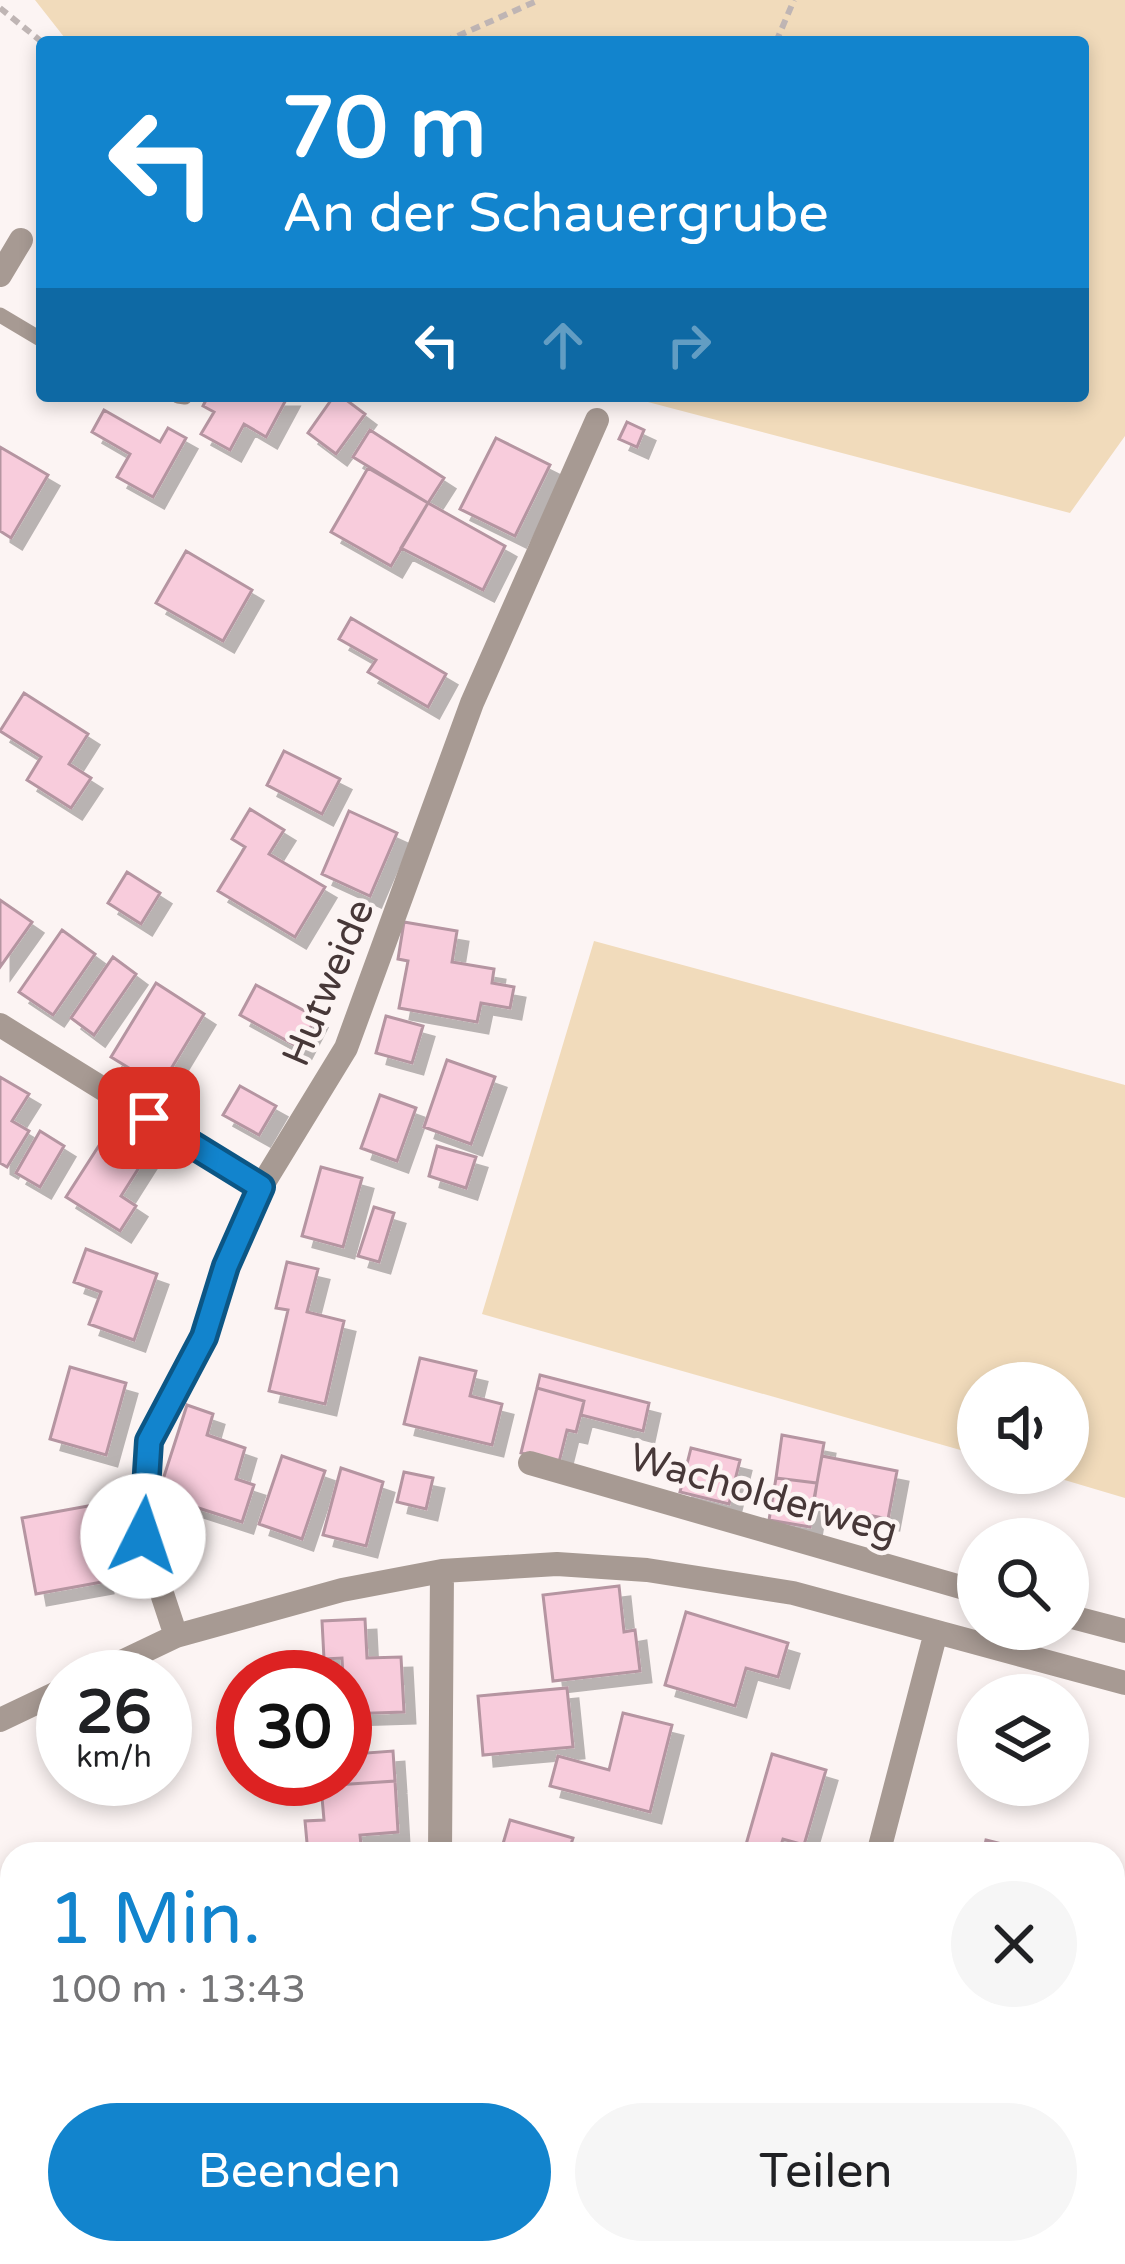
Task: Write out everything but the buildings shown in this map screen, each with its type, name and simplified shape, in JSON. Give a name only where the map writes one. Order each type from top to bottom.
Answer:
[{"type":"street","points":[[0,275],[21,240]]},
{"type":"street","name":"Hutweide","points":[[176,1636],[143,1536],[149,1441],[204,1337],[226,1266],[261,1187],[346,1048],[472,703],[597,420]]},
{"type":"street","points":[[0,1025],[261,1187]]},
{"type":"street","name":"Wacholderweg","points":[[530,1463],[957,1586]]},
{"type":"street","points":[[147,1650],[176,1636],[342,1590],[442,1571],[557,1564],[647,1570],[793,1593],[1125,1683]]},
{"type":"street","points":[[440,1842],[442,1571]]},
{"type":"street","points":[[1089,1622],[1125,1631]]},
{"type":"street","points":[[881,1842],[936,1632]]},
{"type":"street","points":[[0,1720],[36,1703]]},
{"type":"lane","points":[[0,315],[36,336]]},
{"type":"path","points":[[458,36],[539,0]]},
{"type":"path","points":[[779,36],[794,0]]},
{"type":"path","points":[[0,8],[36,37]]},
{"type":"shaded area","points":[[35,0],[1125,0],[1125,436],[1070,513],[648,402],[1089,402],[1089,36],[63,36]]},
{"type":"shaded area","points":[[594,941],[1125,1085],[1125,1498],[1089,1487],[1089,1362],[957,1362],[957,1449],[482,1314]]},
{"type":"route","points":[[143,1536],[149,1441],[204,1337],[226,1266],[261,1187],[149,1118]]}]
